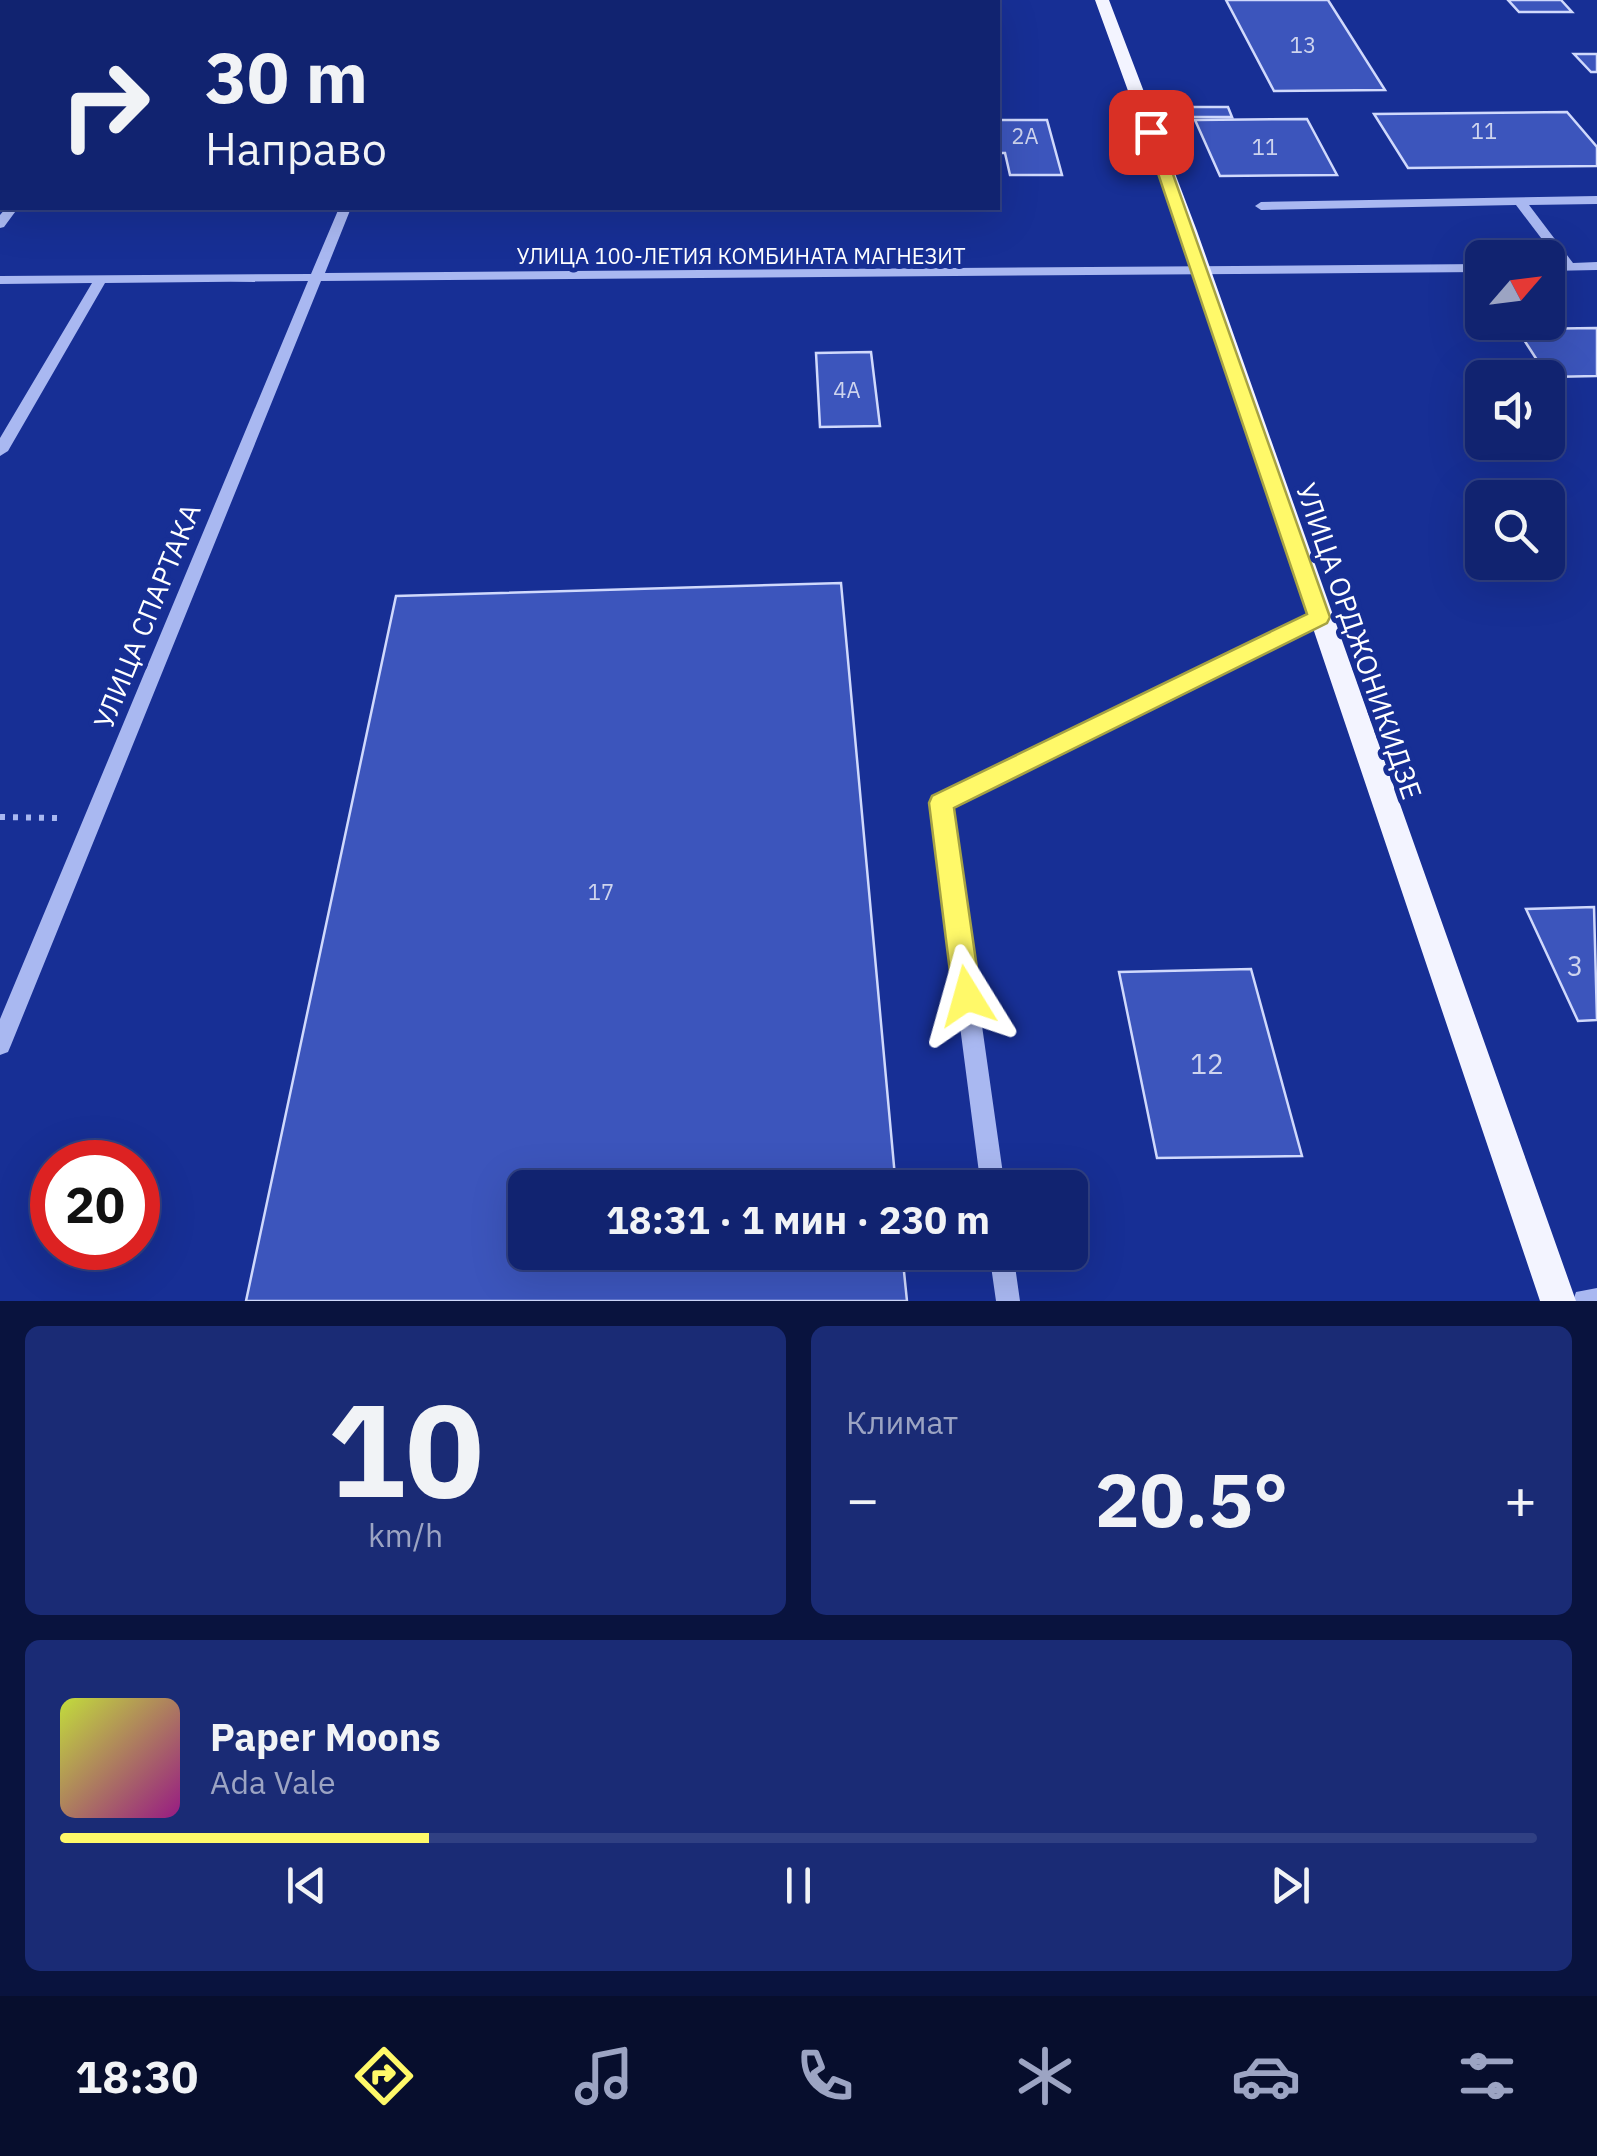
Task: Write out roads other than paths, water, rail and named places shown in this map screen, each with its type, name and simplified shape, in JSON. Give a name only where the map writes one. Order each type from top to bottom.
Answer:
[{"type":"main road","name":"УЛИЦА ОРДЖОНИКИДЗЕ","points":[[1102,0],[1558,1301]]},
{"type":"street","points":[[1261,206],[1597,200]]},
{"type":"street","points":[[1520,202],[1570,267]]},
{"type":"street","name":"УЛИЦА СПАРТАКА","points":[[0,1045],[344,210]]},
{"type":"street","points":[[1565,267],[1597,266]]},
{"type":"street","name":"УЛИЦА 100-ЛЕТИЯ КОМБИНАТА МАГНЕЗИТ","points":[[0,280],[1465,268]]},
{"type":"street","points":[[0,451],[100,281]]},
{"type":"street","points":[[991,1170],[941,803],[1319,617]]},
{"type":"street","points":[[1004,1270],[1008,1301]]},
{"type":"street","points":[[1585,1301],[1597,1300]]}]
